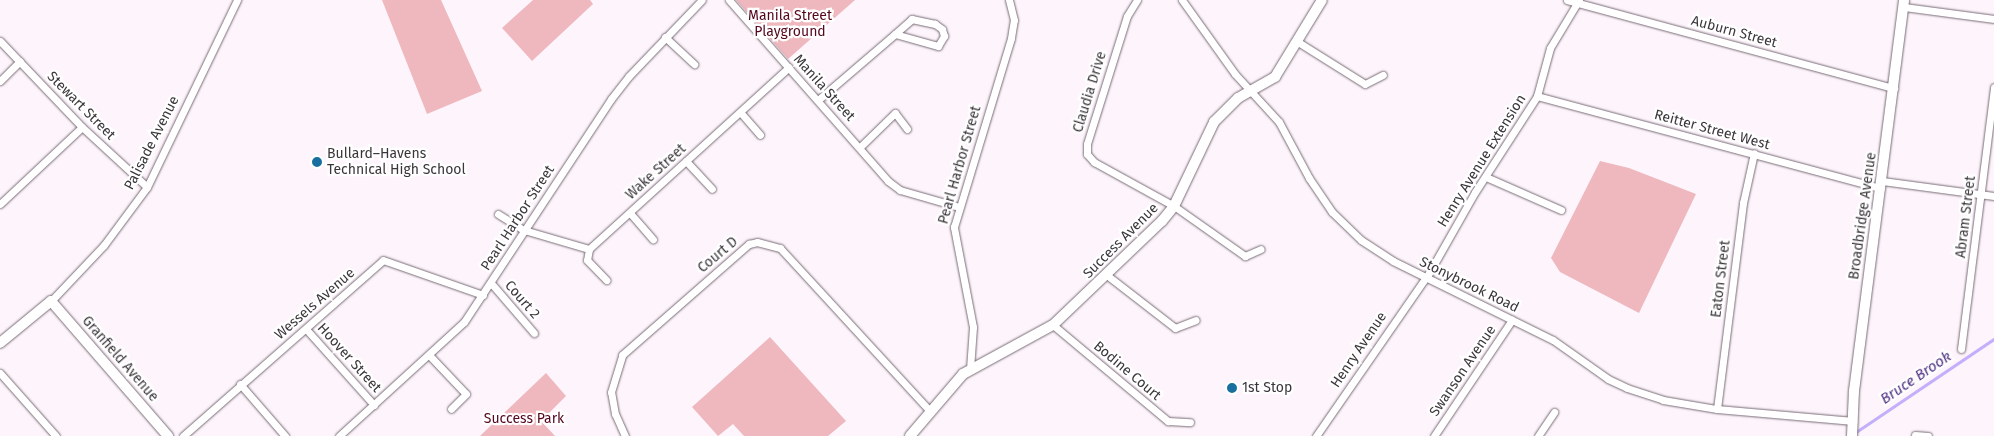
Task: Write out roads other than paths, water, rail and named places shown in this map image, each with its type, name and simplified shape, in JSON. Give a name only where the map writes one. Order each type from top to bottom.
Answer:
[{"type":"street","name":"Palisade Avenue","points":[[0,343],[51,301],[104,245],[147,187],[237,0]]},
{"type":"street","name":"Pearl Harbor Street","points":[[339,436],[430,356],[464,322],[484,295],[597,119],[629,76],[665,36],[702,0]]},
{"type":"street","name":"Manila Street","points":[[729,0],[888,181],[900,190],[959,208]]},
{"type":"street","name":"Pearl Harbor Street","points":[[970,369],[973,327],[953,235],[959,208],[1011,38],[1014,20],[1008,0]]},
{"type":"street","name":"Claudia Drive","points":[[1136,0],[1127,16],[1086,149],[1094,162],[1174,206]]},
{"type":"street","name":"Stonybrook Road","points":[[1182,0],[1235,74],[1253,90],[1279,122],[1309,178],[1332,212],[1361,240],[1424,278],[1554,340],[1616,384],[1663,400],[1852,429]]},
{"type":"street","name":"Success Avenue","points":[[910,436],[929,410],[970,369],[1053,325],[1108,276],[1174,206],[1214,122],[1232,103],[1275,77],[1322,0]]},
{"type":"street","name":"Auburn Street","points":[[1567,0],[1894,88]]},
{"type":"street","name":"Henry Avenue Extension","points":[[1424,278],[1537,96],[1550,48],[1579,2]]},
{"type":"street","points":[[1904,3],[1994,19]]},
{"type":"street","name":"Broadbridge Avenue","points":[[1852,429],[1904,3]]},
{"type":"street","points":[[818,100],[894,34],[912,19],[934,24],[942,28],[944,36],[938,46],[894,34]]},
{"type":"street","points":[[665,36],[694,64]]},
{"type":"street","name":"Stewart Street","points":[[0,41],[82,127],[147,187]]},
{"type":"street","points":[[1298,42],[1365,84],[1383,75]]},
{"type":"street","points":[[0,81],[20,61]]},
{"type":"street","name":"Wake Street","points":[[589,249],[741,113],[789,67]]},
{"type":"street","name":"Abram Street","points":[[1961,349],[1994,87]]},
{"type":"street","name":"Reitter Street West","points":[[1537,96],[1881,184],[1994,196]]},
{"type":"street","points":[[741,113],[760,135]]},
{"type":"street","points":[[860,147],[895,113],[907,129]]},
{"type":"street","points":[[0,204],[82,127]]},
{"type":"street","name":"Eaton Street","points":[[1717,409],[1743,203],[1754,153]]},
{"type":"street","points":[[686,161],[712,189]]},
{"type":"street","points":[[1486,177],[1561,210]]},
{"type":"street","points":[[1174,206],[1245,256],[1261,249]]},
{"type":"street","points":[[630,213],[653,239]]},
{"type":"street","points":[[498,214],[524,230],[589,249],[588,260],[606,280]]},
{"type":"street","name":"Court D","points":[[625,436],[615,414],[611,392],[622,354],[749,244],[757,242],[780,248],[929,410]]},
{"type":"street","name":"Wessels Avenue","points":[[183,436],[383,260],[484,295]]},
{"type":"street","points":[[1108,276],[1175,328],[1196,320]]},
{"type":"street","name":"Henry Avenue","points":[[1316,436],[1424,278]]},
{"type":"street","name":"Court 2","points":[[491,283],[534,333]]},
{"type":"street","name":"Granfield Avenue","points":[[51,301],[168,436]]},
{"type":"street","name":"Swanson Avenue","points":[[1434,436],[1512,320]]},
{"type":"street","name":"Bodine Court","points":[[1053,325],[1168,421],[1190,422]]},
{"type":"street","name":"Hoover Street","points":[[306,329],[374,405]]},
{"type":"street","points":[[430,356],[466,394],[451,409]]},
{"type":"street","points":[[0,373],[56,436]]},
{"type":"street","points":[[240,384],[285,436]]},
{"type":"street","points":[[1538,436],[1554,412]]},
{"type":"street","points":[[1916,435],[1928,436]]},
{"type":"waterway","name":"Bruce Brook","points":[[1856,432],[1994,339]]},
{"type":"place","name":"Bullard–Havens Technical High School","points":[[317,162]]},
{"type":"place","name":"1st Stop","points":[[1232,388]]},
{"type":"park label","name":"Manila Street Playground","points":[[790,24]]},
{"type":"park label","name":"Success Park","points":[[524,419]]}]
